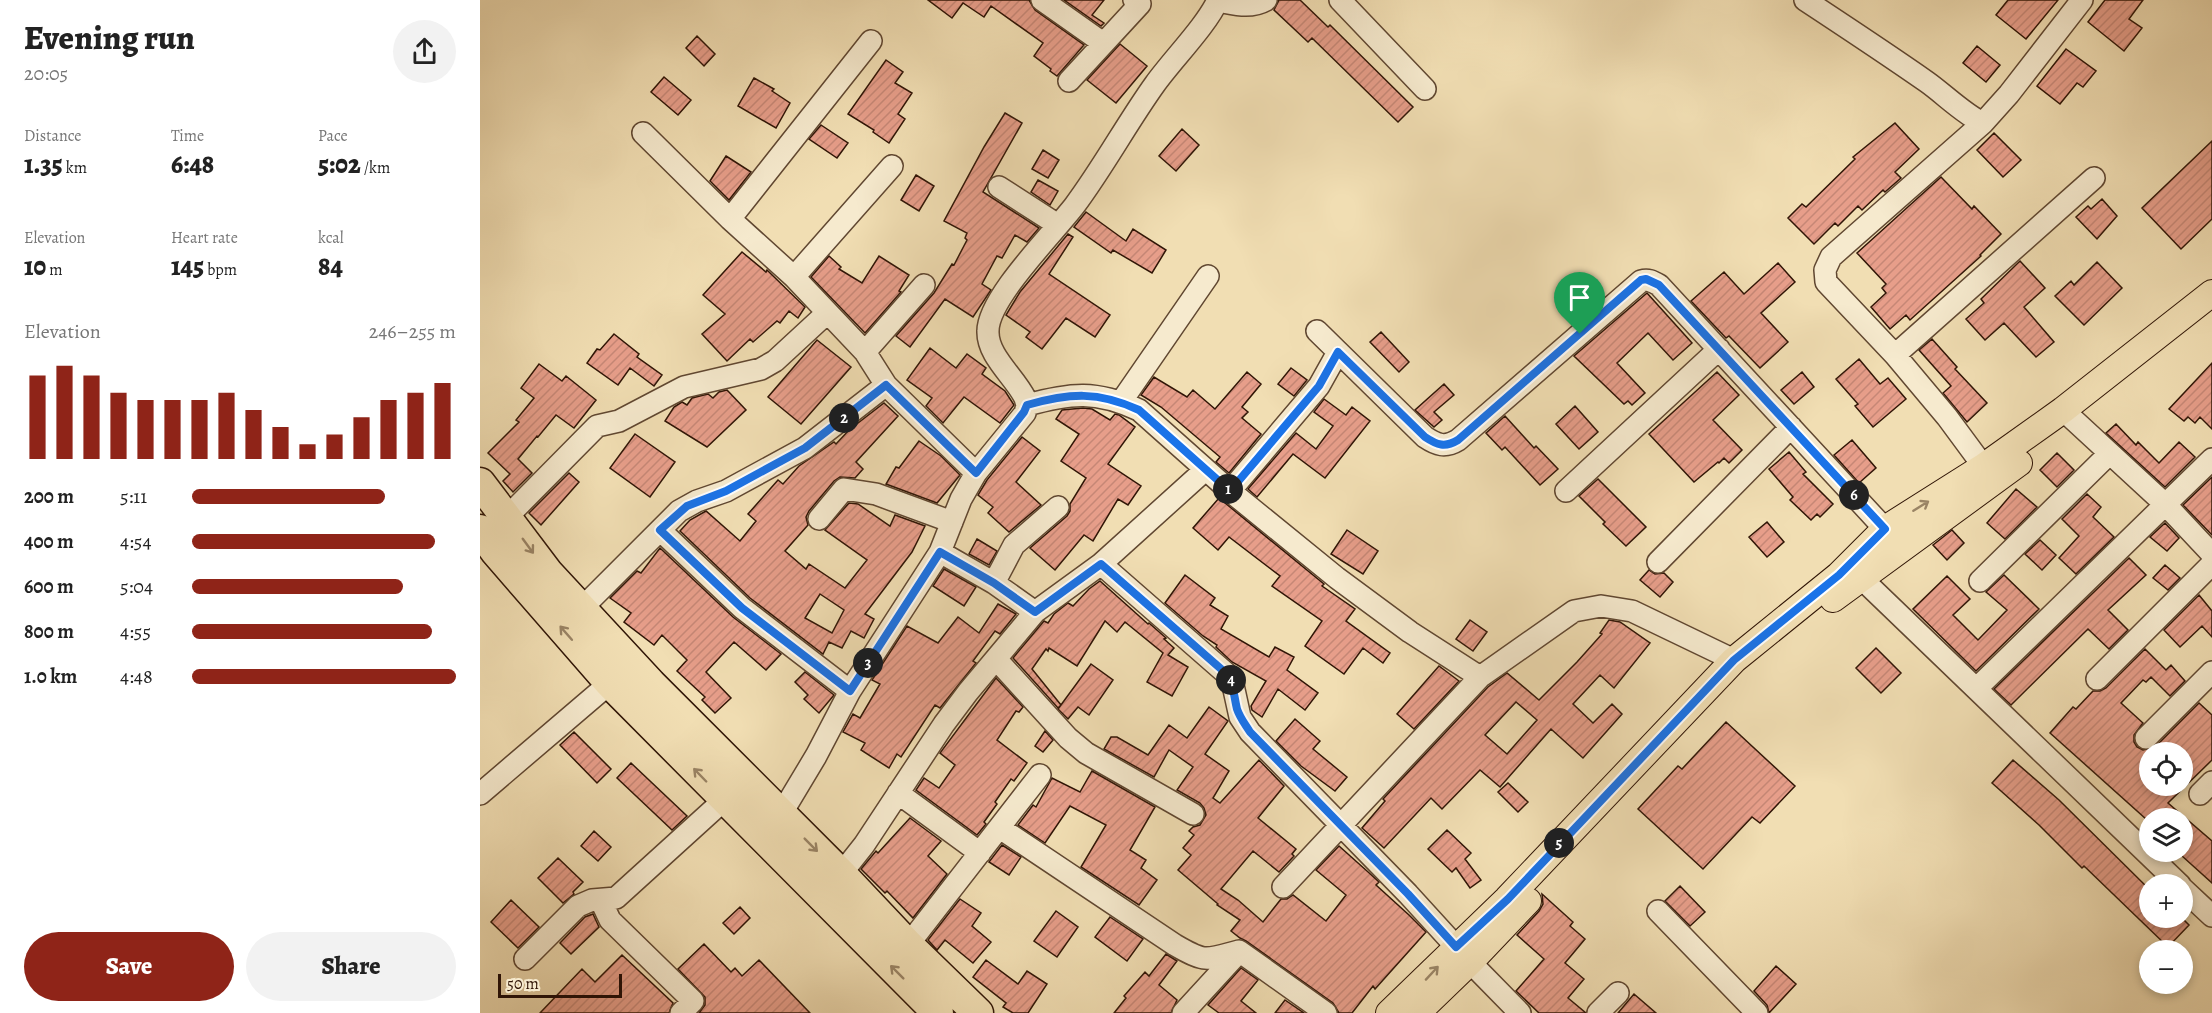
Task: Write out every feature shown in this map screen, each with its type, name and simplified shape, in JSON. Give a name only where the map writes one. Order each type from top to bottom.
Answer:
[{"type":"highway","points":[[480,483],[548,573],[651,684],[978,1013]]},
{"type":"highway","points":[[485,549],[610,684],[938,1013]]},
{"type":"main road","points":[[2069,416],[2212,293]]},
{"type":"main road","points":[[1392,1012],[1424,981],[1463,955],[1745,669],[1989,474],[2212,310]]},
{"type":"main road","points":[[1418,1013],[1508,899],[1734,660],[1839,575],[1885,529],[1989,474]]},
{"type":"street","points":[[1042,0],[1102,43]]},
{"type":"street","points":[[767,841],[850,691],[940,552],[961,500],[976,473],[1027,405],[1021,390],[992,349],[987,333],[996,305],[1075,205],[1155,85],[1218,0],[1246,6],[1256,5],[1266,0]]},
{"type":"street","points":[[1340,0],[1425,89]]},
{"type":"street","points":[[1805,0],[1983,123]]},
{"type":"street","points":[[1989,474],[1947,417],[1895,355],[1826,282],[1825,270],[1831,257],[1983,123],[2009,94],[2082,0]]},
{"type":"street","points":[[1069,81],[1139,1]]},
{"type":"street","points":[[730,219],[871,41]]},
{"type":"street","points":[[643,133],[730,219],[794,277],[865,352],[886,385],[976,473]]},
{"type":"street","points":[[794,277],[892,166]]},
{"type":"street","points":[[1895,355],[2094,178]]},
{"type":"street","points":[[999,187],[1058,225]]},
{"type":"street","points":[[1121,402],[1208,276]]},
{"type":"street","points":[[1317,331],[1425,437],[1442,446],[1449,445],[1458,440],[1641,280],[1646,279],[1659,285],[1885,529]]},
{"type":"street","points":[[865,352],[924,285]]},
{"type":"street","points":[[507,518],[597,426],[619,421],[684,387],[761,369],[775,361],[827,313]]},
{"type":"street","points":[[1566,491],[1719,349]]},
{"type":"street","points":[[1230,491],[1319,386],[1338,352]]},
{"type":"street","points":[[581,609],[687,506],[726,491],[805,448],[886,385]]},
{"type":"street","points":[[1027,405],[1075,394],[1101,396],[1139,410],[1230,491],[1355,591],[1410,632],[1480,677]]},
{"type":"street","points":[[2069,416],[2166,505],[2212,554]]},
{"type":"street","points":[[1658,562],[1791,427]]},
{"type":"street","points":[[1980,581],[2109,454]]},
{"type":"street","points":[[1977,688],[2212,459]]},
{"type":"street","points":[[841,874],[864,845],[944,724],[1035,612],[1101,564],[1205,470]]},
{"type":"street","points":[[819,519],[844,489],[876,494],[952,522]]},
{"type":"street","points":[[994,583],[1014,545],[1058,507]]},
{"type":"street","points":[[660,530],[742,608],[850,691]]},
{"type":"street","points":[[940,552],[994,583],[1035,612]]},
{"type":"street","points":[[1101,564],[1228,675],[1233,685],[1236,707],[1250,732],[1520,1013]]},
{"type":"street","points":[[2097,679],[2212,564]]},
{"type":"street","points":[[1861,578],[2169,874]]},
{"type":"street","points":[[1283,887],[1480,677],[1566,615],[1574,611],[1601,606],[1632,611],[1734,660]]},
{"type":"street","points":[[996,659],[1068,738],[1086,753],[1193,814]]},
{"type":"street","points":[[2146,738],[2212,672]]},
{"type":"street","points":[[480,794],[610,684]]},
{"type":"street","points":[[908,945],[1040,775]]},
{"type":"street","points":[[898,793],[980,853]]},
{"type":"street","points":[[525,958],[584,902],[616,898],[724,800]]},
{"type":"street","points":[[1000,828],[1194,956],[1207,960],[1239,951]]},
{"type":"street","points":[[2193,898],[2212,916]]},
{"type":"street","points":[[601,901],[610,920],[693,1001],[681,1013]]},
{"type":"street","points":[[1658,911],[1756,1013]]},
{"type":"street","points":[[1183,1013],[1239,951]]},
{"type":"street","points":[[1239,951],[1326,1013]]},
{"type":"street","points":[[1598,1013],[1618,993]]},
{"type":"building","points":[[928,0],[1029,0],[1035,10],[1084,45],[1057,76],[1034,56],[1043,43],[991,6],[984,17],[963,3],[952,18]]},
{"type":"building","points":[[1064,0],[1104,0],[1092,15],[1104,23],[1101,26]]},
{"type":"building","points":[[1279,0],[1300,0],[1328,27],[1330,25],[1413,107],[1398,122],[1312,38],[1308,42],[1274,10]]},
{"type":"building","points":[[2008,0],[2058,0],[2026,39],[1996,15]]},
{"type":"building","points":[[2105,0],[2143,0],[2129,19],[2142,28],[2124,51],[2088,22]]},
{"type":"building","points":[[697,36],[715,54],[704,66],[686,48]]},
{"type":"building","points":[[1120,44],[1147,66],[1116,103],[1087,80]]},
{"type":"building","points":[[1977,46],[2000,65],[1986,82],[1963,63]]},
{"type":"building","points":[[2066,49],[2096,71],[2083,87],[2077,83],[2060,104],[2037,86]]},
{"type":"building","points":[[886,60],[903,72],[895,83],[912,93],[898,114],[905,119],[889,143],[873,132],[874,130],[848,114]]},
{"type":"building","points":[[664,77],[691,100],[678,115],[651,92]]},
{"type":"building","points":[[754,78],[774,89],[772,91],[790,103],[776,128],[738,106]]},
{"type":"building","points":[[1005,113],[1022,123],[983,192],[1039,228],[1027,242],[1015,235],[1002,258],[997,256],[982,284],[991,290],[973,317],[945,299],[910,347],[896,336],[934,293],[952,264],[954,265],[967,240],[965,238],[967,233],[944,221]]},
{"type":"building","points":[[1895,123],[1919,149],[1895,172],[1901,178],[1885,192],[1883,190],[1862,210],[1858,206],[1838,226],[1835,223],[1814,244],[1788,218],[1802,204],[1806,207],[1855,159],[1853,157]]},
{"type":"building","points":[[821,125],[848,143],[837,158],[809,139]]},
{"type":"building","points":[[1182,129],[1199,145],[1176,171],[1159,156]]},
{"type":"building","points":[[1994,133],[2021,160],[2003,177],[1977,150]]},
{"type":"building","points":[[2212,141],[2212,219],[2181,249],[2142,208]]},
{"type":"building","points":[[1043,150],[1059,160],[1048,178],[1032,169]]},
{"type":"building","points":[[726,156],[751,172],[729,200],[710,181]]},
{"type":"building","points":[[916,175],[934,186],[919,211],[901,200]]},
{"type":"building","points":[[1941,177],[1972,209],[1974,206],[2001,234],[1981,256],[1910,320],[1906,315],[1890,329],[1871,307],[1886,293],[1882,288],[1886,284],[1857,253]]},
{"type":"building","points":[[1038,180],[1058,191],[1050,205],[1031,192]]},
{"type":"building","points":[[2102,199],[2117,216],[2097,239],[2076,217],[2088,206],[2091,209]]},
{"type":"building","points":[[1086,212],[1126,241],[1133,229],[1166,250],[1152,273],[1113,250],[1111,253],[1074,227]]},
{"type":"building","points":[[1068,234],[1073,237],[1049,274],[1110,315],[1095,337],[1066,318],[1042,349],[1026,337],[1030,332],[1006,315],[1020,292]]},
{"type":"building","points":[[742,252],[766,272],[767,270],[805,307],[798,318],[789,311],[780,323],[777,321],[753,342],[750,339],[727,361],[702,334],[725,314],[703,295]]},
{"type":"building","points":[[829,256],[841,267],[839,269],[862,283],[879,256],[909,275],[899,291],[901,292],[865,333],[811,277]]},
{"type":"building","points":[[2020,261],[2045,288],[2024,307],[2054,342],[2036,357],[2004,323],[1985,340],[1966,319],[1984,303],[1981,299]]},
{"type":"building","points":[[2097,262],[2122,288],[2084,325],[2055,296],[2071,281],[2074,285]]},
{"type":"building","points":[[1778,263],[1795,282],[1761,313],[1788,342],[1760,368],[1729,336],[1726,338],[1691,301],[1724,272],[1744,294]]},
{"type":"building","points":[[1647,293],[1692,343],[1673,360],[1648,333],[1617,363],[1645,393],[1632,405],[1628,401],[1624,404],[1574,356]]},
{"type":"building","points":[[1381,332],[1409,362],[1399,372],[1370,342]]},
{"type":"building","points":[[614,334],[639,354],[637,357],[662,375],[654,386],[630,368],[618,385],[587,363],[597,349],[600,350]]},
{"type":"building","points":[[1932,339],[1957,367],[1955,369],[1987,403],[1967,422],[1943,393],[1951,386],[1919,350]]},
{"type":"building","points":[[817,340],[851,367],[801,424],[768,397]]},
{"type":"building","points":[[930,348],[956,368],[967,354],[986,368],[982,374],[1005,391],[1014,405],[1000,423],[964,397],[943,423],[926,406],[932,398],[907,380]]},
{"type":"building","points":[[1859,359],[1880,384],[1888,378],[1906,399],[1873,427],[1855,406],[1858,404],[1836,379]]},
{"type":"building","points":[[2212,363],[2212,429],[2200,417],[2195,423],[2188,417],[2184,421],[2169,409]]},
{"type":"building","points":[[539,364],[562,381],[566,376],[596,400],[574,428],[556,415],[537,436],[518,459],[532,473],[513,492],[503,481],[510,474],[488,453],[519,422],[516,420],[534,398],[521,388]]},
{"type":"building","points":[[1291,368],[1307,380],[1294,396],[1278,384]]},
{"type":"building","points":[[1247,372],[1261,384],[1242,407],[1248,412],[1242,418],[1261,434],[1229,473],[1216,462],[1220,457],[1161,407],[1141,395],[1154,377],[1187,397],[1193,390],[1215,409]]},
{"type":"building","points":[[1717,372],[1739,395],[1713,420],[1742,450],[1729,463],[1724,458],[1694,482],[1649,434]]},
{"type":"building","points":[[1802,372],[1814,387],[1794,404],[1781,390]]},
{"type":"building","points":[[1444,384],[1454,395],[1434,412],[1442,420],[1434,427],[1415,410]]},
{"type":"building","points":[[727,390],[746,410],[707,447],[665,421],[674,407],[682,402],[687,405],[692,398],[708,394],[713,398],[719,392]]},
{"type":"building","points":[[1324,399],[1346,415],[1352,407],[1370,421],[1325,478],[1293,454],[1257,497],[1248,489],[1296,433],[1316,449],[1333,426],[1314,412]]},
{"type":"building","points":[[884,403],[898,416],[856,462],[863,469],[855,478],[840,477],[834,481],[809,511],[806,517],[808,525],[785,551],[806,569],[809,564],[845,588],[867,560],[825,530],[849,503],[858,504],[890,526],[895,515],[925,526],[912,552],[865,614],[874,619],[864,638],[851,631],[842,648],[829,642],[823,654],[750,598],[680,531],[690,520],[706,511],[740,541],[756,521],[748,514],[778,480],[783,484],[799,466],[834,442],[836,444],[849,430]],"holes":[[[820,594],[844,610],[832,633],[805,618]]]},
{"type":"building","points":[[1575,406],[1598,432],[1579,449],[1556,424]]},
{"type":"building","points":[[1092,409],[1110,420],[1115,414],[1119,415],[1135,427],[1108,464],[1141,486],[1128,505],[1118,499],[1093,541],[1084,535],[1055,570],[1030,548],[1067,516],[1070,504],[1086,478],[1061,461],[1079,434],[1056,419],[1062,410]]},
{"type":"building","points":[[1505,416],[1534,448],[1536,446],[1558,469],[1540,485],[1505,447],[1502,450],[1486,433]]},
{"type":"building","points":[[2116,424],[2136,445],[2138,442],[2159,463],[2179,442],[2195,457],[2165,487],[2106,433]]},
{"type":"building","points":[[635,434],[675,462],[650,497],[610,468]]},
{"type":"building","points":[[1022,437],[1040,451],[1016,482],[1041,505],[1009,532],[988,513],[993,507],[978,495],[987,480]]},
{"type":"building","points":[[1852,440],[1876,468],[1859,483],[1834,455]]},
{"type":"building","points":[[919,441],[941,456],[960,475],[937,503],[886,484],[896,467],[899,468]]},
{"type":"building","points":[[1789,452],[1806,472],[1803,474],[1833,504],[1820,517],[1817,514],[1811,520],[1790,500],[1793,497],[1769,469]]},
{"type":"building","points":[[2057,453],[2074,470],[2057,487],[2040,470]]},
{"type":"building","points":[[569,473],[579,482],[541,525],[529,513]]},
{"type":"building","points":[[2212,477],[2212,535],[2183,505]]},
{"type":"building","points":[[1598,479],[1646,527],[1626,546],[1579,496]]},
{"type":"building","points":[[2016,489],[2037,507],[2005,539],[1987,523]]},
{"type":"building","points":[[2087,494],[2101,507],[2093,517],[2114,537],[2076,574],[2059,558],[2079,536],[2062,519]]},
{"type":"building","points":[[1219,498],[1324,584],[1322,586],[1355,609],[1346,621],[1390,653],[1383,663],[1363,648],[1344,674],[1305,646],[1322,621],[1272,586],[1280,576],[1229,537],[1218,550],[1193,528]]},
{"type":"building","points":[[1767,522],[1784,542],[1767,557],[1749,537]]},
{"type":"building","points":[[2165,523],[2179,538],[2167,551],[2150,537]]},
{"type":"building","points":[[1347,530],[1378,551],[1363,574],[1331,554]]},
{"type":"building","points":[[1952,530],[1964,543],[1947,560],[1933,545]]},
{"type":"building","points":[[977,539],[997,551],[989,565],[969,554]]},
{"type":"building","points":[[2040,540],[2056,555],[2042,570],[2025,554]]},
{"type":"building","points":[[660,548],[733,617],[781,654],[766,670],[734,642],[706,672],[731,698],[715,713],[702,700],[705,697],[677,671],[687,660],[662,635],[654,645],[624,622],[631,613],[610,598],[637,571],[641,573]]},
{"type":"building","points":[[2129,558],[2146,575],[2108,610],[2128,630],[2109,649],[2088,629],[2011,705],[1994,689]]},
{"type":"building","points":[[2165,565],[2180,578],[2168,590],[2153,578]]},
{"type":"building","points":[[944,569],[976,587],[964,606],[933,586]]},
{"type":"building","points":[[1649,570],[1655,574],[1664,573],[1673,582],[1660,597],[1640,580]]},
{"type":"building","points":[[1185,575],[1215,598],[1210,605],[1228,616],[1221,629],[1269,657],[1275,647],[1294,657],[1287,670],[1318,693],[1305,710],[1278,689],[1262,717],[1252,710],[1251,706],[1266,681],[1232,662],[1216,647],[1217,645],[1165,603]]},
{"type":"building","points":[[2004,575],[2039,609],[1976,671],[1913,609],[1947,576],[1970,599],[1953,615],[1978,640],[2007,610],[1986,592]]},
{"type":"building","points":[[1100,581],[1166,638],[1164,639],[1174,648],[1168,655],[1188,667],[1172,696],[1147,682],[1163,653],[1125,622],[1117,632],[1105,621],[1077,666],[1049,648],[1048,651],[1046,649],[1032,669],[1061,705],[1058,708],[1013,658],[1044,621],[1048,623],[1054,614],[1068,603],[1073,606]]},
{"type":"building","points":[[2199,595],[2212,611],[2212,637],[2202,626],[2180,647],[2164,630]]},
{"type":"building","points":[[998,604],[1016,614],[1000,634],[995,631],[973,661],[976,663],[940,708],[935,705],[901,757],[897,754],[889,768],[861,750],[865,743],[843,732],[853,714],[860,718],[880,684],[872,680],[907,626],[938,643],[958,617],[979,633]]},
{"type":"building","points":[[1470,620],[1487,632],[1473,651],[1456,639]]},
{"type":"building","points":[[1609,620],[1620,622],[1650,643],[1614,688],[1600,675],[1573,704],[1593,723],[1612,704],[1622,714],[1583,758],[1551,729],[1500,787],[1480,770],[1442,809],[1431,798],[1384,848],[1362,828],[1385,801],[1383,799],[1488,687],[1507,673],[1539,700],[1577,662],[1602,634],[1600,633]],"holes":[[[1516,702],[1537,720],[1507,754],[1485,735]]]},
{"type":"building","points":[[1876,648],[1901,673],[1881,693],[1856,668]]},
{"type":"building","points":[[2145,649],[2166,670],[2171,665],[2185,681],[2170,696],[2151,677],[2146,682],[2143,680],[2121,703],[2143,723],[2134,735],[2134,742],[2139,748],[2139,796],[2175,796],[2168,803],[2174,808],[2139,808],[2139,813],[2050,733],[2073,707],[2076,709],[2093,691],[2106,688]]},
{"type":"building","points":[[1091,664],[1113,680],[1089,715],[1078,707],[1068,719],[1058,709]]},
{"type":"building","points":[[1439,666],[1459,681],[1414,729],[1397,714]]},
{"type":"building","points":[[805,672],[834,695],[819,713],[804,699],[808,695],[795,682]]},
{"type":"building","points":[[996,678],[1023,707],[1019,712],[1016,711],[997,740],[1027,763],[1014,781],[1011,779],[995,802],[997,804],[977,835],[916,790],[924,778],[939,788],[955,765],[940,753]]},
{"type":"building","points":[[2199,703],[2212,715],[2212,760],[2193,779],[2193,742],[2160,742]]},
{"type":"building","points":[[1209,707],[1228,721],[1205,754],[1229,771],[1213,798],[1220,803],[1259,760],[1284,786],[1258,818],[1296,849],[1292,854],[1294,856],[1279,872],[1253,851],[1221,889],[1238,900],[1263,922],[1281,899],[1287,899],[1293,895],[1326,921],[1346,895],[1316,870],[1339,846],[1379,882],[1376,885],[1426,932],[1375,989],[1373,986],[1352,1013],[1339,1013],[1333,1003],[1231,931],[1240,920],[1217,905],[1178,870],[1191,855],[1183,848],[1194,835],[1189,831],[1200,825],[1206,815],[1200,803],[1177,790],[1193,767],[1169,750],[1154,777],[1104,749],[1111,737],[1117,737],[1148,755],[1169,725],[1187,738]]},
{"type":"building","points":[[1295,719],[1320,741],[1313,749],[1347,777],[1335,791],[1301,766],[1276,741]]},
{"type":"building","points":[[1726,722],[1795,786],[1760,823],[1752,817],[1703,869],[1638,809],[1678,766],[1682,769]]},
{"type":"building","points":[[1045,731],[1053,740],[1043,752],[1035,746]]},
{"type":"building","points":[[574,732],[611,769],[597,783],[560,745]]},
{"type":"building","points":[[2013,760],[2059,800],[2139,879],[2139,919],[2084,866],[2082,868],[1992,783]]},
{"type":"building","points":[[631,763],[687,816],[672,830],[617,778]]},
{"type":"building","points":[[1092,771],[1155,807],[1130,850],[1146,860],[1141,868],[1157,880],[1139,905],[1081,867],[1106,825],[1070,806],[1045,843],[1018,825],[1033,805],[1036,807],[1052,778],[1080,792]]},
{"type":"building","points":[[1508,783],[1528,802],[1518,812],[1498,792]]},
{"type":"building","points":[[910,818],[941,841],[928,856],[947,874],[913,918],[887,891],[885,893],[861,869]]},
{"type":"building","points":[[2193,825],[2212,841],[2212,883],[2189,862],[2193,862]]},
{"type":"building","points":[[1447,830],[1471,853],[1465,859],[1481,880],[1470,888],[1456,868],[1452,872],[1428,849]]},
{"type":"building","points":[[594,831],[611,847],[598,861],[581,846]]},
{"type":"building","points":[[1002,845],[1021,857],[1009,875],[989,862]]},
{"type":"building","points":[[558,858],[583,882],[563,903],[538,878]]},
{"type":"building","points":[[1680,886],[1705,912],[1690,926],[1665,901]]},
{"type":"building","points":[[1542,894],[1573,922],[1570,926],[1585,939],[1565,963],[1584,979],[1568,998],[1586,1013],[1539,1013],[1516,991],[1544,959],[1517,935],[1539,911],[1543,904]]},
{"type":"building","points":[[960,899],[981,913],[972,926],[991,942],[973,963],[945,940],[937,950],[928,940]]},
{"type":"building","points":[[511,900],[539,927],[518,948],[491,922]]},
{"type":"building","points":[[740,907],[750,918],[734,934],[723,923]]},
{"type":"building","points":[[1056,911],[1078,927],[1057,957],[1034,941]]},
{"type":"building","points":[[593,914],[599,927],[571,954],[560,943],[585,917]]},
{"type":"building","points":[[1110,917],[1143,939],[1127,961],[1095,937]]},
{"type":"building","points":[[2148,928],[2186,928],[2175,940],[2161,940]]},
{"type":"building","points":[[704,944],[731,972],[735,968],[742,976],[759,960],[810,1013],[699,1013],[705,1005],[705,997],[678,969]]},
{"type":"building","points":[[1166,954],[1177,961],[1159,985],[1177,1000],[1171,1013],[1114,1013],[1126,998],[1124,996],[1145,972],[1149,976]]},
{"type":"building","points":[[622,955],[673,1003],[669,1013],[540,1013],[582,969],[595,982]]},
{"type":"building","points":[[986,960],[1018,984],[1027,971],[1047,984],[1028,1013],[1013,1013],[1003,1007],[1006,1003],[973,977]]},
{"type":"building","points":[[1776,966],[1796,984],[1769,1013],[1767,1005],[1754,991]]},
{"type":"building","points":[[1241,968],[1258,980],[1241,1001],[1256,1013],[1219,1013],[1208,1005]]},
{"type":"building","points":[[1634,994],[1656,1013],[1618,1013]]},
{"type":"building","points":[[1285,1000],[1304,1013],[1275,1013]]},
{"type":"route","points":[[1646,279],[1659,285],[1885,529],[1839,575],[1734,660],[1508,899],[1456,947],[1434,921],[1250,732],[1236,707],[1233,685],[1228,675],[1215,661],[1101,564],[1035,612],[994,583],[940,552],[850,691],[742,608],[660,530],[687,506],[726,491],[805,448],[886,385],[976,473],[1027,405],[1075,394],[1101,396],[1139,410],[1230,491],[1319,386],[1338,352],[1425,437],[1442,446],[1458,440],[1580,334],[1641,280],[1646,279]]}]
